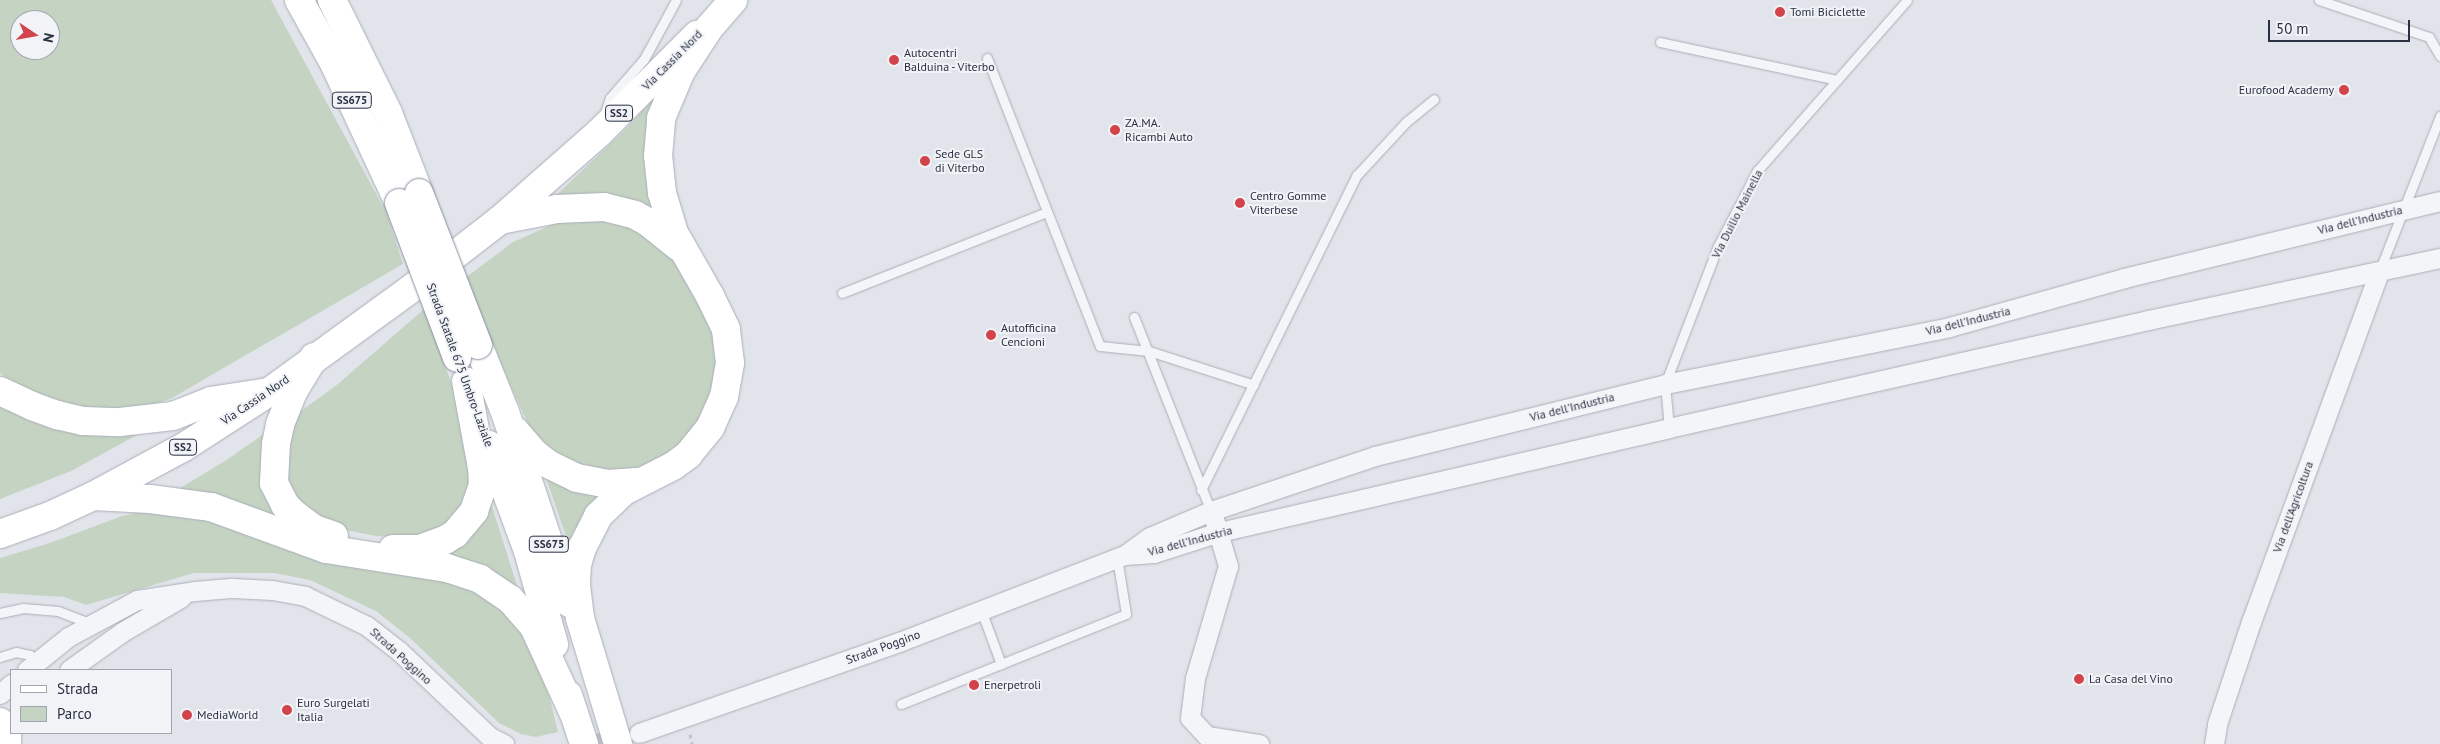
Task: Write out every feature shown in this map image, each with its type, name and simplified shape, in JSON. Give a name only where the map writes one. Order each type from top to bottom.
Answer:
[{"type":"main road","points":[[292,0],[335,65]]},
{"type":"main road","name":"Strada Statale 675 Umbro-Laziale","points":[[299,0],[335,65],[368,132],[409,198]]},
{"type":"main road","name":"Strada Statale 675 Umbro-Laziale","points":[[332,0],[388,112],[409,198],[467,361],[528,551],[584,744]]},
{"type":"main road","points":[[683,252],[667,213],[661,184],[658,156],[661,118],[681,71],[694,49],[732,0]]},
{"type":"main road","name":"Via Cassia Nord","points":[[2,532],[50,516],[93,496],[184,447],[269,392],[314,357],[412,288],[492,227],[599,133],[732,0]]},
{"type":"main road","points":[[492,227],[557,209],[604,207],[635,216],[648,222],[673,240],[683,252],[710,296],[726,329],[729,354],[728,380],[718,413],[700,442],[673,466],[640,482],[617,497],[598,516],[582,548],[576,583],[580,618],[625,740]]},
{"type":"main road","points":[[314,357],[293,392],[280,425],[275,454],[274,483],[285,505],[304,522],[326,534],[374,546],[406,550],[433,546],[455,534],[474,511],[483,485],[467,361]]},
{"type":"main road","name":"Strada Statale 675 Umbro-Laziale","points":[[467,361],[504,412],[625,740]]},
{"type":"main road","points":[[0,391],[57,415],[83,421],[111,422],[173,416],[211,401],[269,392]]},
{"type":"main road","points":[[504,412],[522,441],[548,464],[563,472],[593,482],[608,484],[640,482]]},
{"type":"main road","points":[[93,496],[150,499],[211,507],[326,549],[447,568],[480,579],[510,599],[534,627],[574,714]]},
{"type":"street","name":"Via dell'Industria","points":[[1121,556],[1150,536],[1211,511],[1375,456],[1665,384],[1948,327],[2124,278],[2440,201]]},
{"type":"street","name":"Via dell'Industria","points":[[1121,556],[1154,553],[1219,532],[1669,428],[2148,320],[2440,258]]},
{"type":"street","name":"Via dell'Agricoltura","points":[[2214,744],[2217,724],[2250,622],[2379,272]]},
{"type":"street","points":[[1211,511],[1228,566],[1195,678],[1190,718],[1207,736],[1259,744]]},
{"type":"street","name":"Strada Poggino","points":[[625,740],[899,642],[1121,556]]},
{"type":"street","name":"Strada Poggino","points":[[30,668],[68,637],[137,600],[195,591],[233,588],[272,590],[305,596],[367,626],[399,651],[490,738],[504,744]]},
{"type":"street","name":"Strada Poggino","points":[[71,669],[122,632],[195,591]]},
{"type":"street","points":[[0,694],[10,685]]},
{"type":"lane","points":[[599,133],[610,98],[644,59],[676,0]]},
{"type":"lane","name":"Via Duilio Mainella","points":[[1665,384],[1718,246],[1757,171],[1907,0]]},
{"type":"lane","points":[[2324,1],[2429,37],[2440,56]]},
{"type":"lane","points":[[1660,42],[1837,80]]},
{"type":"lane","points":[[987,58],[1100,346],[1149,351],[1254,385]]},
{"type":"lane","points":[[1201,490],[1357,176],[1406,122],[1434,99]]},
{"type":"lane","points":[[2379,272],[2440,116]]},
{"type":"lane","points":[[842,293],[1047,212]]},
{"type":"lane","points":[[1134,317],[1149,351],[1201,490],[1211,511]]},
{"type":"lane","points":[[1665,384],[1669,428]]},
{"type":"lane","points":[[901,704],[1126,614],[1121,556]]},
{"type":"lane","points":[[0,613],[23,608],[58,611],[91,623]]},
{"type":"lane","points":[[981,610],[1001,664]]},
{"type":"lane","points":[[0,657],[16,652],[30,655],[30,668]]},
{"type":"green space","points":[[0,0],[271,0],[387,214],[403,264],[172,398],[150,406],[126,411],[73,410],[13,383],[0,373]]},
{"type":"green space","points":[[668,82],[660,215],[549,202],[626,129]]},
{"type":"green space","points":[[603,220],[630,227],[673,258],[714,333],[717,347],[714,393],[692,434],[667,457],[624,475],[566,465],[533,435],[489,338],[444,364],[456,394],[471,473],[467,495],[456,515],[439,529],[418,536],[376,536],[336,528],[311,512],[296,497],[287,481],[286,464],[292,429],[301,411],[338,384],[423,310],[513,242],[558,222]]},
{"type":"green space","points":[[0,407],[17,414],[148,429],[71,471],[0,499]]},
{"type":"green space","points":[[271,429],[287,521],[172,493],[225,461]]},
{"type":"green space","points":[[546,478],[573,490],[605,497],[570,548]]},
{"type":"green space","points":[[489,497],[521,598],[436,554]]},
{"type":"green space","points":[[150,510],[208,518],[476,589],[514,620],[533,649],[550,699],[558,732],[536,737],[521,734],[499,723],[410,638],[376,611],[310,580],[274,573],[194,573],[86,605],[64,597],[0,593],[0,558],[50,543],[122,516]]},
{"type":"tunnel","points":[[593,744],[628,735]]},
{"type":"place","name":"Tomi Biciclette","points":[[1780,12]]},
{"type":"place","name":"Autocentri Balduina - Viterbo","points":[[894,60]]},
{"type":"place","name":"Eurofood Academy","points":[[2344,90]]},
{"type":"place","name":"ZA.MA. Ricambi Auto","points":[[1115,130]]},
{"type":"place","name":"Sede GLS di Viterbo","points":[[925,161]]},
{"type":"place","name":"Centro Gomme Viterbese","points":[[1240,203]]},
{"type":"place","name":"Autofficina Cencioni","points":[[991,335]]},
{"type":"place","name":"La Casa del Vino","points":[[2079,679]]},
{"type":"place","name":"Enerpetroli","points":[[974,685]]},
{"type":"place","name":"Euro Surgelati Italia","points":[[287,710]]},
{"type":"place","name":"MediaWorld","points":[[187,715]]}]
